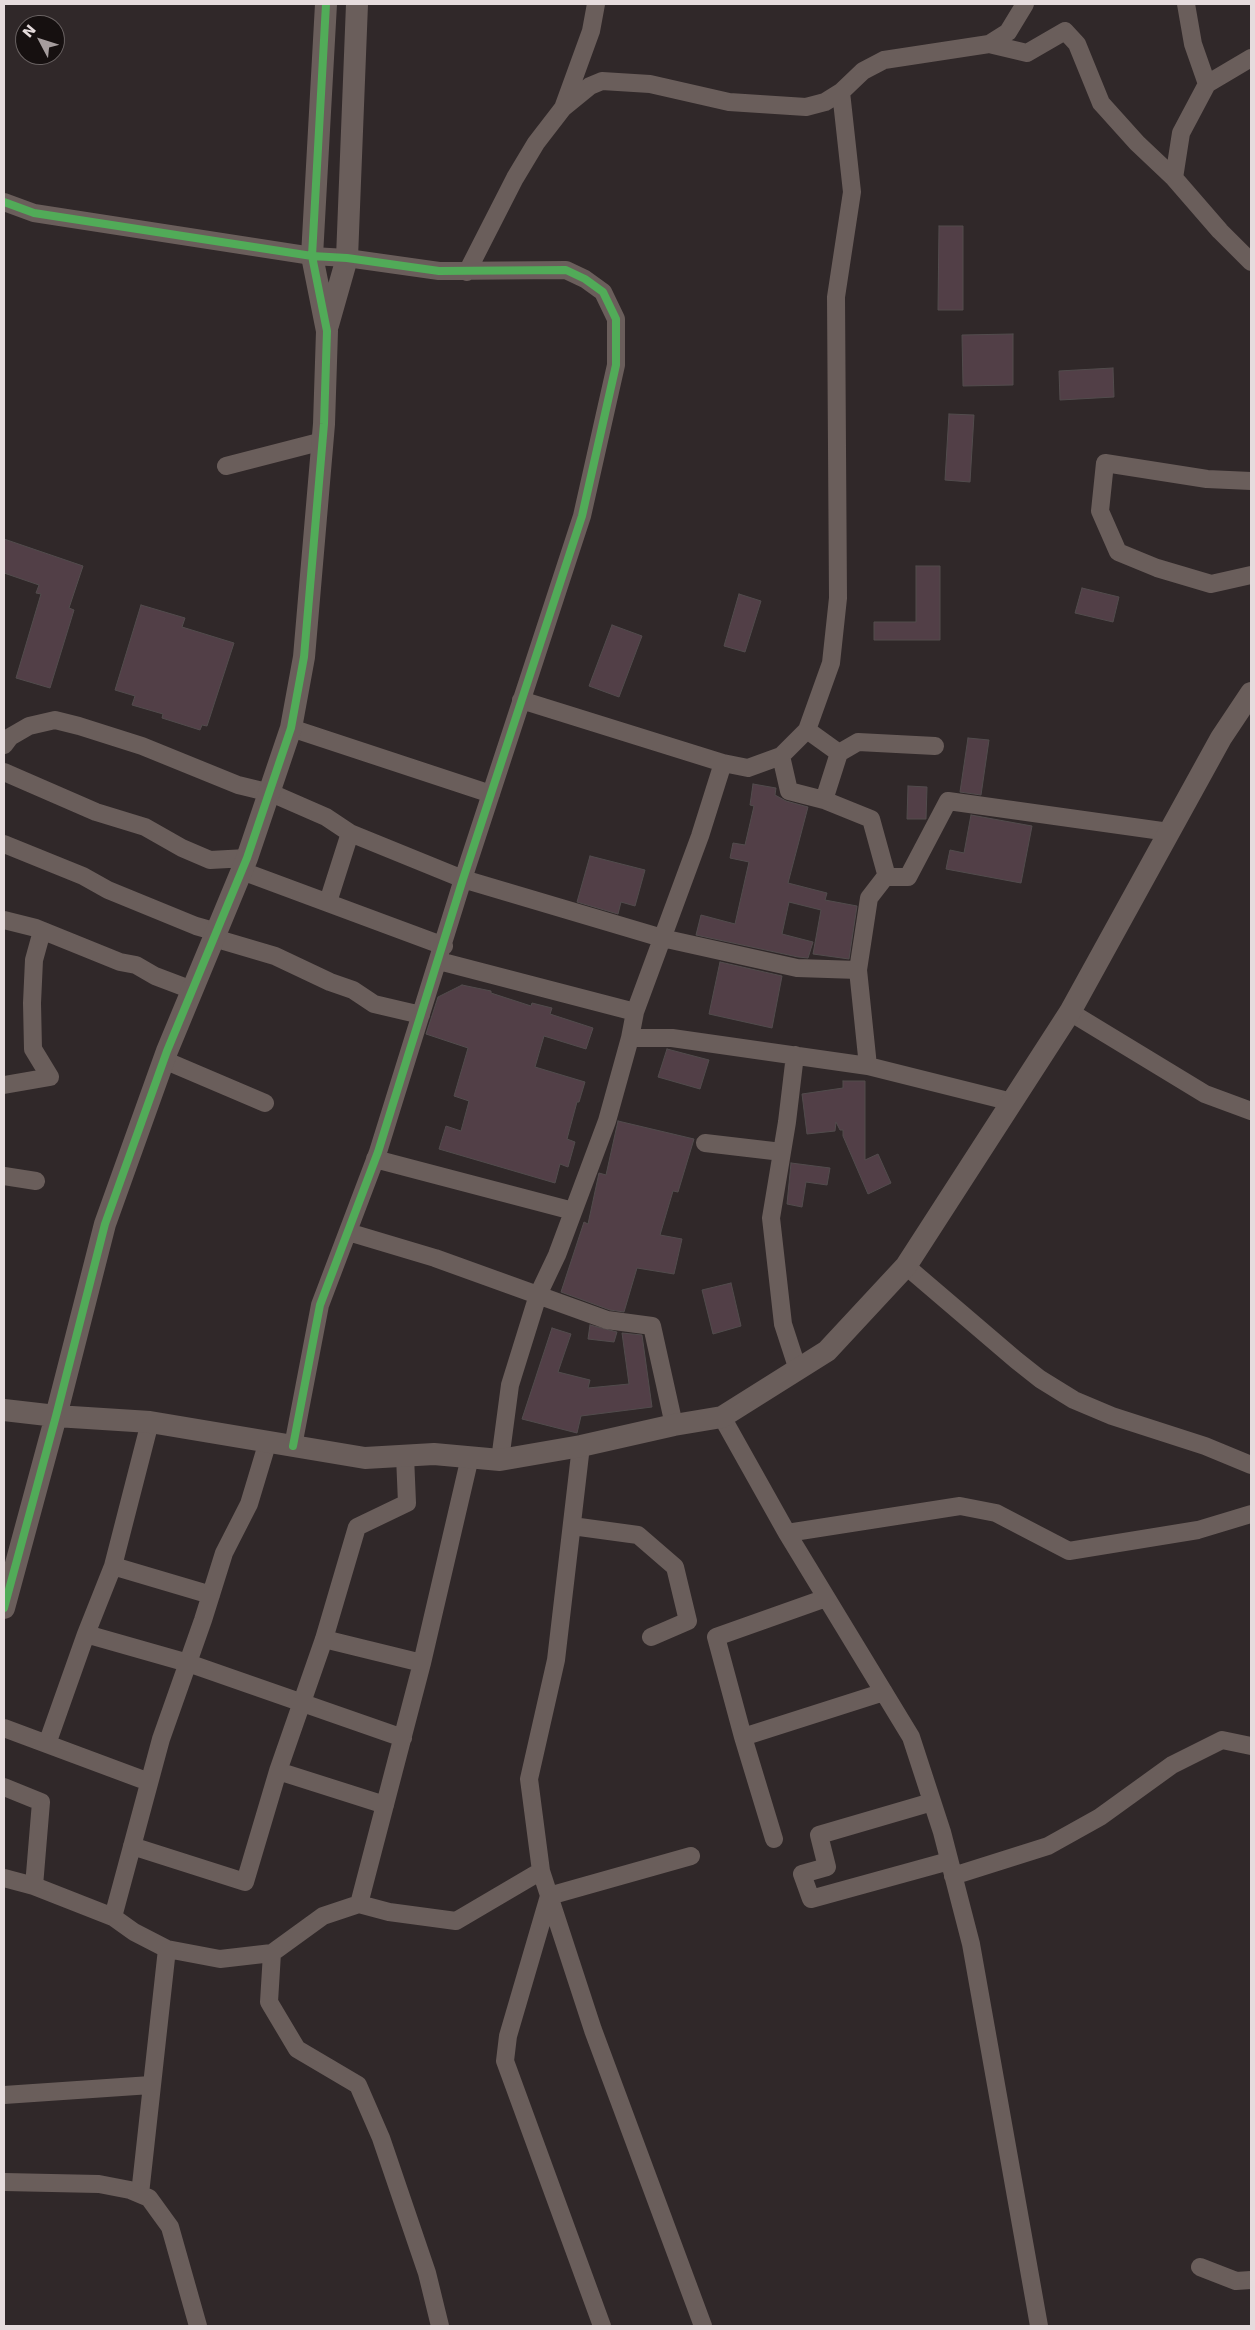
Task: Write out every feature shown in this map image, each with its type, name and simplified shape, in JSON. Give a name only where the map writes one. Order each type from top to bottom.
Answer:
[{"type":"street","points":[[326,4],[312,256],[327,331]]},
{"type":"street","points":[[4,1608],[105,1224],[164,1060],[245,865],[271,793],[291,728],[304,657],[323,441],[327,331],[347,258],[357,4]]},
{"type":"street","points":[[563,108],[591,31],[596,4]]},
{"type":"street","points":[[989,44],[1008,32],[1025,4]]},
{"type":"street","points":[[1186,4],[1193,44],[1207,84]]},
{"type":"street","points":[[467,272],[515,178],[536,143],[563,108],[590,86],[602,81],[650,84],[729,102],[806,107],[825,102],[841,92],[863,71],[884,60],[989,44],[1027,52],[1065,31],[1077,44],[1101,103],[1137,143],[1174,178],[1220,231],[1251,262]]},
{"type":"street","points":[[1174,178],[1181,133],[1207,84],[1251,58]]},
{"type":"street","points":[[520,700],[723,763],[748,768],[781,756],[807,730],[831,663],[838,598],[836,297],[852,192],[841,92]]},
{"type":"street","points":[[4,202],[34,214],[312,256],[347,258],[439,271],[566,270],[586,279],[603,292],[616,319],[616,365],[582,516],[520,700],[375,1160],[320,1305],[294,1446]]},
{"type":"street","points":[[226,466],[323,441]]},
{"type":"street","points":[[1251,481],[1207,479],[1105,463],[1100,511],[1118,552],[1157,568],[1211,584],[1251,576]]},
{"type":"street","points":[[4,1410],[56,1416],[150,1422],[365,1458],[434,1454],[500,1460],[581,1446],[674,1424],[722,1417],[827,1351],[906,1266],[1070,1012],[1221,738],[1251,693]]},
{"type":"street","points":[[4,745],[10,737],[29,726],[55,720],[79,726],[142,746],[238,785],[271,793],[326,817],[350,833],[463,878],[662,938],[797,968],[858,970]]},
{"type":"street","points":[[291,728],[491,794]]},
{"type":"street","points":[[807,730],[839,753]]},
{"type":"street","points":[[824,800],[839,753],[858,742],[935,746]]},
{"type":"street","points":[[781,756],[788,791],[824,800],[871,819],[886,876]]},
{"type":"street","points":[[500,1460],[510,1385],[538,1295],[557,1255],[607,1122],[630,1038],[635,1012],[700,836],[723,763]]},
{"type":"street","points":[[4,772],[96,812],[145,827],[166,840],[210,860],[245,865],[441,953],[635,1012]]},
{"type":"street","points":[[886,876],[908,878],[948,802],[1170,832]]},
{"type":"street","points":[[328,902],[350,833]]},
{"type":"street","points":[[4,844],[83,876],[108,890],[216,935],[275,956],[330,982],[354,990],[374,1004],[421,1015]]},
{"type":"street","points":[[868,1066],[858,970],[870,898],[886,876]]},
{"type":"street","points":[[4,920],[42,931],[120,962],[136,964],[155,976],[192,990]]},
{"type":"street","points":[[4,1085],[50,1077],[33,1049],[32,1003],[34,960],[42,931]]},
{"type":"street","points":[[1070,1012],[1205,1094],[1251,1111]]},
{"type":"street","points":[[630,1038],[672,1038],[868,1066],[1012,1102]]},
{"type":"street","points":[[795,1056],[771,1218],[782,1324],[798,1370]]},
{"type":"street","points":[[164,1060],[265,1103]]},
{"type":"street","points":[[705,1143],[782,1152]]},
{"type":"street","points":[[375,1160],[573,1211]]},
{"type":"street","points":[[4,1176],[36,1181]]},
{"type":"street","points":[[348,1232],[435,1258],[607,1320],[652,1326],[674,1424]]},
{"type":"street","points":[[906,1266],[1016,1360],[1074,1400],[1112,1416],[1205,1446],[1251,1465]]},
{"type":"street","points":[[722,1417],[787,1534],[911,1737],[932,1802],[971,1944],[1039,2326]]},
{"type":"street","points":[[47,1744],[86,1634],[113,1566],[150,1422]]},
{"type":"street","points":[[113,1917],[161,1739],[224,1553],[249,1504],[268,1441]]},
{"type":"street","points":[[581,1446],[556,1660],[530,1779],[541,1871],[593,2030],[703,2326]]},
{"type":"street","points":[[132,1846],[245,1882],[278,1771],[324,1639],[358,1527],[407,1503],[405,1456]]},
{"type":"street","points":[[359,1904],[422,1663],[470,1457]]},
{"type":"street","points":[[787,1534],[960,1506],[996,1513],[1069,1551],[1198,1530],[1251,1514]]},
{"type":"street","points":[[572,1526],[638,1535],[675,1567],[688,1621],[651,1637]]},
{"type":"street","points":[[113,1566],[211,1595]]},
{"type":"street","points":[[774,1839],[743,1737],[716,1636],[826,1598]]},
{"type":"street","points":[[86,1634],[188,1663],[403,1738]]},
{"type":"street","points":[[324,1639],[422,1663]]},
{"type":"street","points":[[743,1737],[884,1692]]},
{"type":"street","points":[[4,1728],[149,1782]]},
{"type":"street","points":[[932,1802],[819,1835],[827,1867],[802,1874],[811,1899],[1048,1846],[1100,1817],[1172,1764],[1222,1740],[1251,1746]]},
{"type":"street","points":[[278,1771],[385,1806]]},
{"type":"street","points":[[4,1787],[40,1802],[34,1886]]},
{"type":"street","points":[[549,1896],[691,1856]]},
{"type":"street","points":[[4,1878],[34,1886],[113,1917],[134,1932],[167,1949],[220,1959],[272,1953],[323,1916],[359,1904],[389,1912],[456,1921],[541,1871]]},
{"type":"street","points":[[549,1896],[508,2036],[505,2061],[602,2326]]},
{"type":"street","points":[[140,2194],[167,1949]]},
{"type":"street","points":[[272,1953],[269,2002],[297,2049],[358,2085],[381,2138],[421,2255],[440,2326]]},
{"type":"street","points":[[4,2095],[151,2085]]},
{"type":"street","points":[[4,2182],[99,2184],[130,2190],[149,2198],[170,2227],[198,2326]]},
{"type":"street","points":[[1200,2267],[1236,2281],[1251,2280]]},
{"type":"building","points":[[939,226],[963,226],[963,310],[938,310]]},
{"type":"building","points":[[1013,334],[1013,385],[963,386],[962,335]]},
{"type":"building","points":[[1113,368],[1114,397],[1060,400],[1059,371]]},
{"type":"building","points":[[949,414],[974,415],[970,482],[945,480]]},
{"type":"building","points":[[4,539],[83,566],[69,608],[74,610],[50,688],[16,678],[41,594],[36,593],[39,585],[4,573]]},
{"type":"building","points":[[916,566],[940,566],[940,640],[874,640],[874,622],[916,622]]},
{"type":"building","points":[[1082,588],[1119,597],[1113,622],[1075,613]]},
{"type":"building","points":[[739,594],[761,601],[745,652],[724,646]]},
{"type":"building","points":[[141,605],[185,618],[182,627],[234,643],[207,726],[202,725],[200,730],[162,718],[163,714],[132,705],[135,696],[115,690]]},
{"type":"building","points":[[612,625],[642,636],[619,697],[589,686]]},
{"type":"building","points":[[968,738],[989,740],[981,795],[960,792]]},
{"type":"building","points":[[753,784],[776,788],[775,795],[786,801],[808,807],[788,883],[827,893],[825,900],[857,906],[849,959],[813,954],[821,910],[789,902],[782,934],[813,942],[808,958],[696,935],[701,915],[735,924],[749,862],[730,858],[733,843],[745,845],[754,806],[750,805]]},
{"type":"building","points":[[908,786],[927,787],[926,819],[907,819]]},
{"type":"building","points":[[971,815],[1032,826],[1021,883],[946,869],[950,850],[964,853]]},
{"type":"building","points":[[590,856],[645,870],[635,906],[621,902],[618,914],[577,902]]},
{"type":"building","points":[[720,962],[782,976],[772,1028],[709,1014]]},
{"type":"building","points":[[462,985],[491,991],[491,993],[531,1006],[532,1003],[552,1008],[550,1014],[593,1028],[586,1049],[544,1036],[535,1067],[585,1082],[579,1102],[577,1102],[567,1139],[575,1142],[568,1167],[560,1164],[555,1183],[439,1149],[446,1126],[461,1131],[469,1101],[454,1096],[468,1048],[426,1034],[438,997]]},
{"type":"building","points":[[667,1049],[709,1060],[700,1089],[658,1077]]},
{"type":"building","points":[[843,1081],[865,1081],[865,1160],[878,1154],[891,1183],[868,1194],[843,1136],[843,1130],[840,1130],[836,1122],[835,1131],[807,1134],[802,1094],[843,1088]]},
{"type":"building","points":[[618,1121],[694,1139],[678,1192],[673,1191],[660,1235],[682,1239],[674,1274],[637,1268],[624,1312],[610,1310],[561,1292],[584,1222],[588,1224],[599,1173],[606,1175]]},
{"type":"building","points":[[791,1163],[830,1168],[827,1185],[806,1182],[802,1207],[787,1204]]},
{"type":"building","points":[[731,1283],[741,1326],[713,1334],[702,1290]]},
{"type":"building","points":[[590,1325],[617,1332],[614,1342],[588,1339]]},
{"type":"building","points":[[552,1328],[571,1334],[558,1372],[590,1380],[588,1388],[629,1384],[622,1333],[642,1335],[652,1407],[581,1416],[577,1433],[522,1419]]},
{"type":"cycle path","points":[[4,1608],[105,1224],[167,1051],[247,858],[291,728],[304,657],[324,424],[327,331],[312,256],[326,4]]},
{"type":"cycle path","points":[[4,202],[34,213],[312,256],[347,258],[439,271],[566,270],[585,279],[603,292],[616,319],[616,365],[582,516],[463,879],[378,1152],[320,1305],[293,1446]]}]
